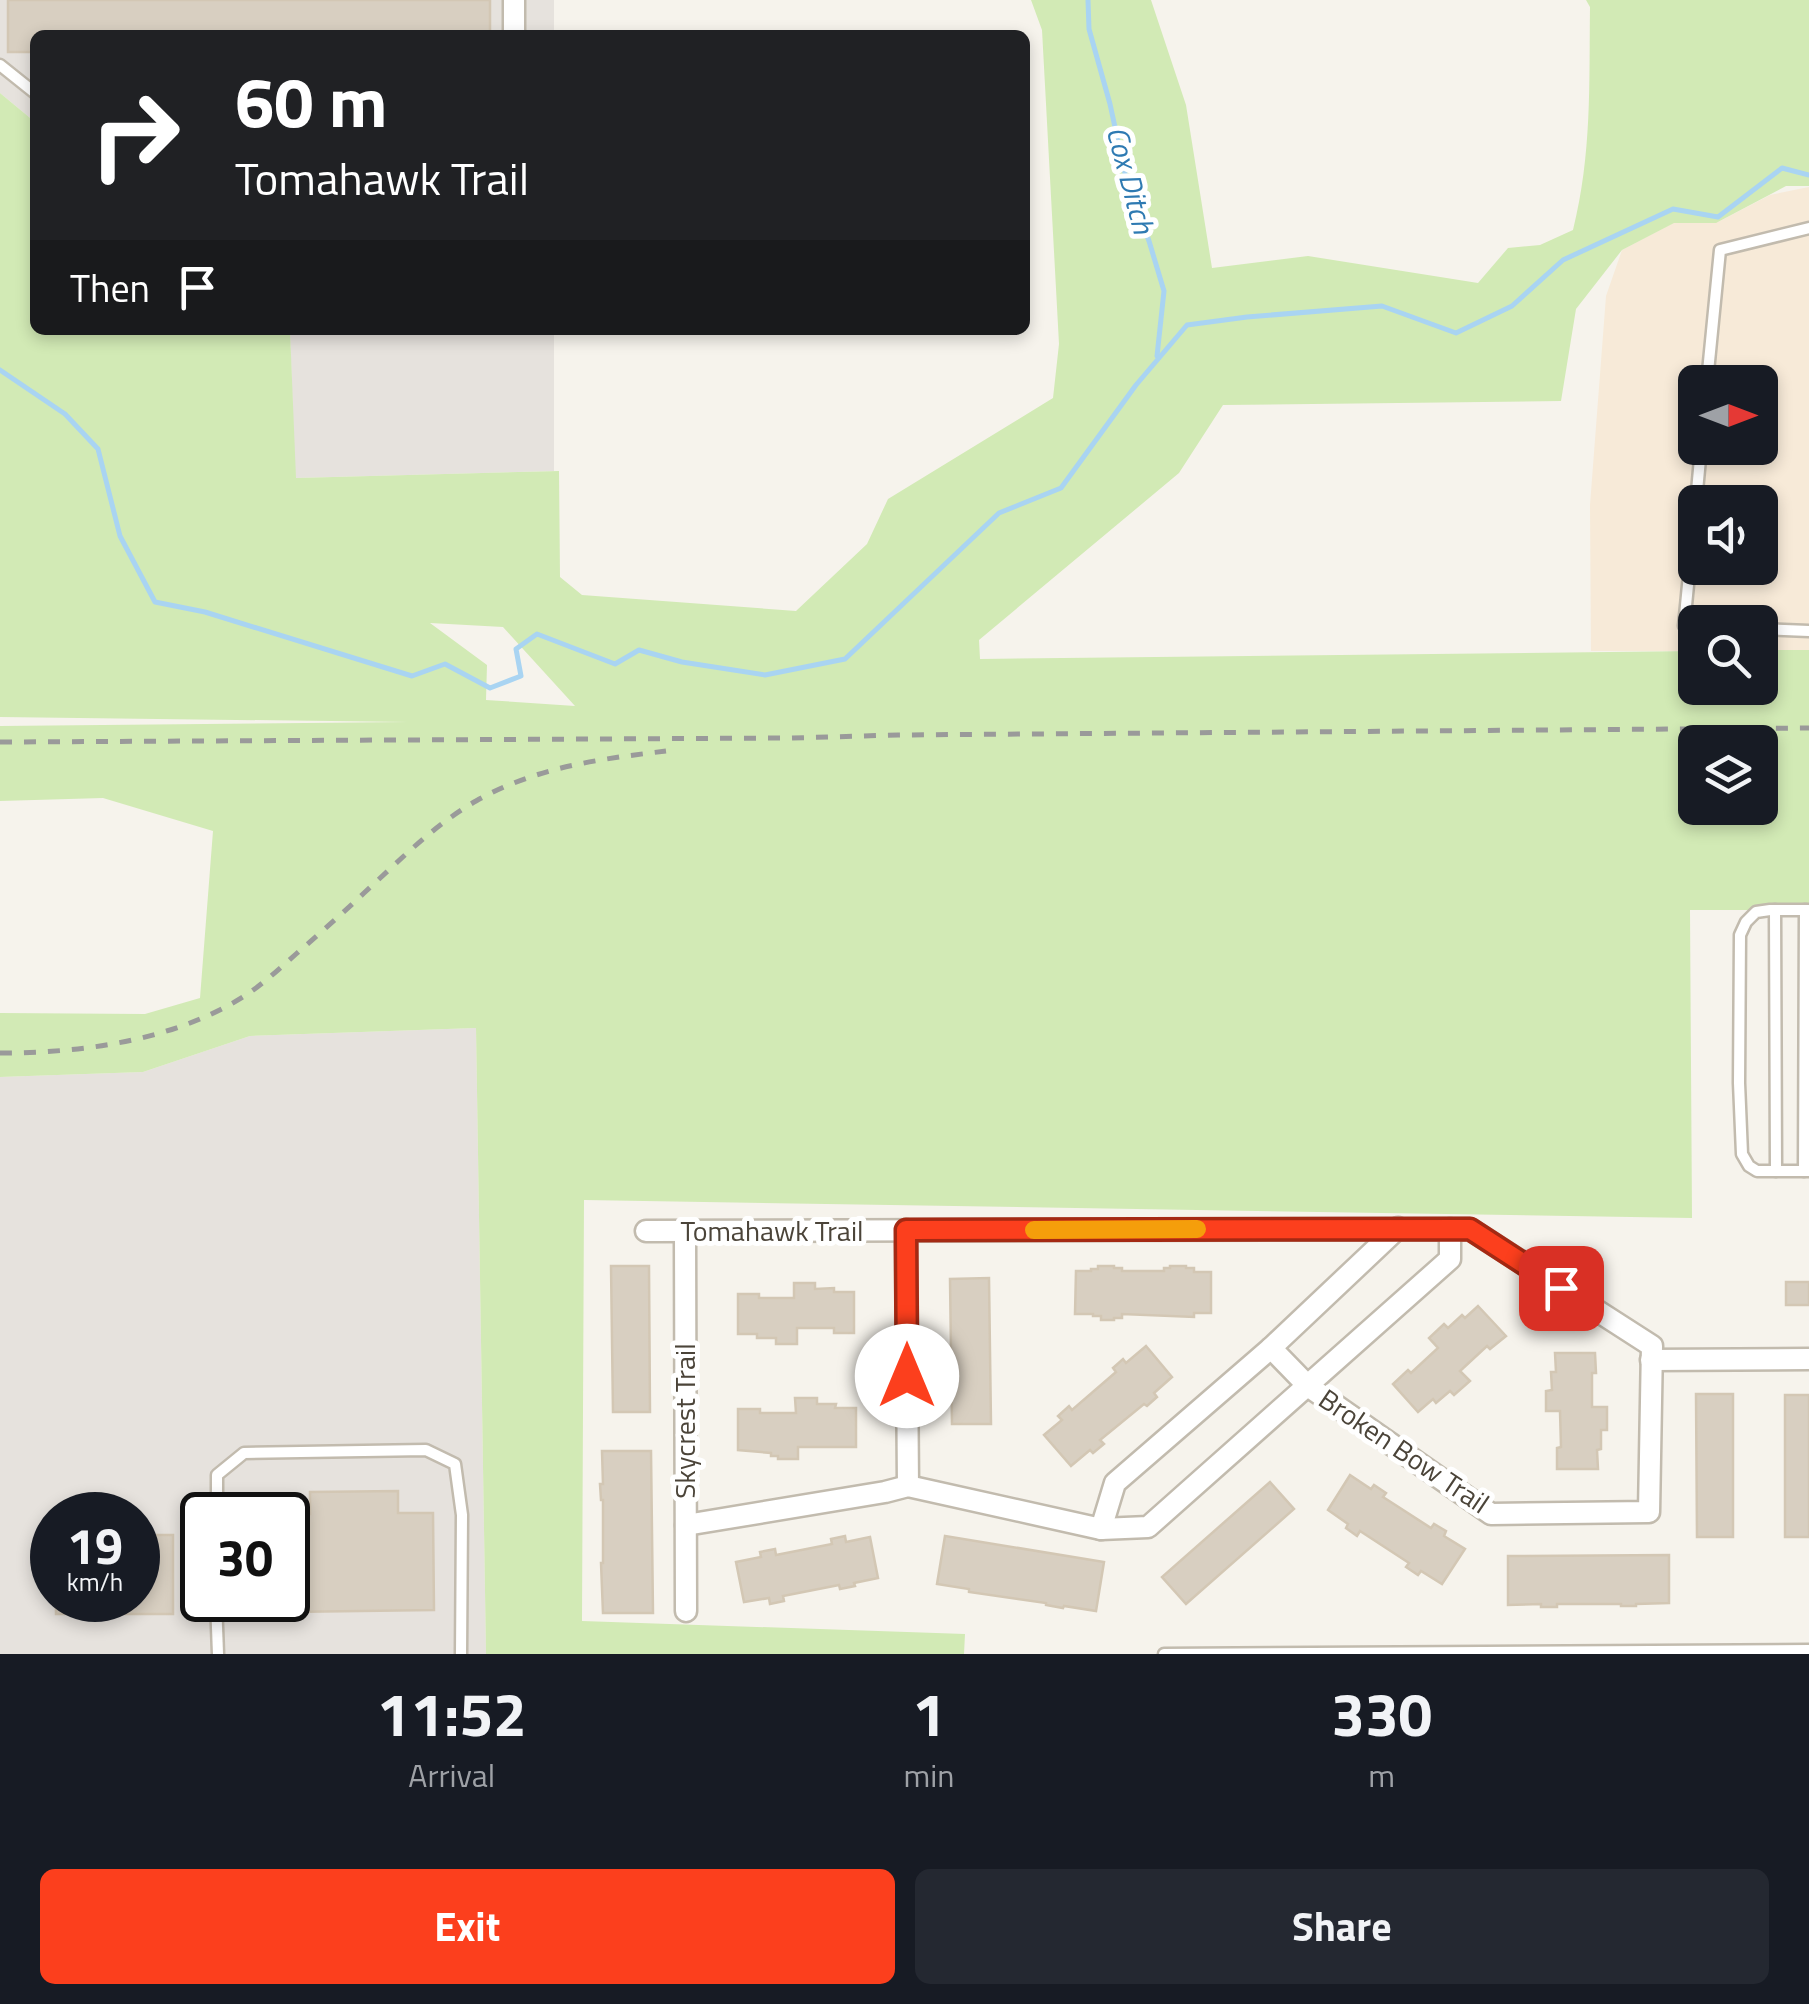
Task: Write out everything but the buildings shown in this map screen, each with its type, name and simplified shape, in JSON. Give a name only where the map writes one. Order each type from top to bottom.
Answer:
[{"type":"street","points":[[514,0],[514,30]]},
{"type":"street","points":[[1101,1529],[1115,1483],[1271,1348],[1398,1228]]},
{"type":"street","name":"Broken Bow Trail","points":[[686,1526],[908,1486],[1101,1529],[1148,1527],[1450,1259],[1450,1229]]},
{"type":"street","name":"Tomahawk Trail","points":[[646,1232],[1470,1229],[1652,1346],[1652,1360]]},
{"type":"street","points":[[906,1230],[908,1486]]},
{"type":"street","name":"Skycrest Trail","points":[[685,1231],[686,1611]]},
{"type":"street","name":"Broken Bow Trail","points":[[1271,1348],[1308,1386],[1492,1514],[1649,1512],[1652,1360]]},
{"type":"street","points":[[1652,1360],[1809,1359]]},
{"type":"lane","points":[[0,65],[30,89]]},
{"type":"lane","points":[[1710,365],[1720,250],[1809,228]]},
{"type":"lane","points":[[1778,630],[1809,631]]},
{"type":"lane","points":[[1775,910],[1776,1171]]},
{"type":"lane","points":[[1775,910],[1807,910],[1806,1171],[1757,1171],[1742,1154],[1740,935],[1756,912],[1775,910]]},
{"type":"lane","points":[[218,1492],[218,1475],[244,1454],[426,1450],[455,1464],[462,1515],[461,1654]]},
{"type":"lane","points":[[217,1622],[218,1654]]},
{"type":"lane","points":[[1164,1654],[1809,1650]]},
{"type":"shaded area","points":[[0,0],[554,0],[554,30],[30,30],[30,118],[0,93]]},
{"type":"shaded area","points":[[1809,187],[1809,650],[1778,650],[1778,605],[1678,605],[1678,651],[1591,651],[1590,505],[1606,296],[1622,250],[1673,223],[1718,222],[1770,195]]},
{"type":"shaded area","points":[[290,335],[554,335],[554,471],[295,478]]},
{"type":"shaded area","points":[[476,1028],[486,1654],[0,1654],[0,1077],[143,1072],[250,1036]]},
{"type":"green space","points":[[1031,0],[1151,0],[1186,105],[1212,268],[1308,256],[1478,283],[1508,248],[1540,245],[1573,230],[1584,174],[1588,119],[1590,7],[1586,0],[1809,0],[1809,186],[1786,186],[1716,223],[1674,223],[1622,250],[1576,309],[1561,401],[1223,405],[1179,473],[979,640],[980,659],[1678,651],[1678,705],[1778,705],[1778,650],[1809,650],[1809,910],[1690,910],[1692,1218],[584,1200],[582,1621],[965,1634],[964,1654],[486,1654],[476,1028],[250,1036],[143,1072],[0,1077],[0,1013],[145,1014],[200,998],[213,831],[103,798],[0,801],[0,726],[408,722],[0,717],[0,93],[30,118],[30,335],[290,335],[296,478],[559,471],[560,577],[582,595],[796,611],[867,544],[888,499],[1053,398],[1059,344],[1042,30]],"holes":[[[430,623],[503,627],[575,706],[486,700],[487,665]]]},
{"type":"waterway","name":"Cox Ditch","points":[[1088,0],[1089,29],[1127,183],[1164,291],[1157,356]]},
{"type":"waterway","points":[[0,370],[65,414],[98,449],[120,536],[155,602],[205,612],[412,676],[445,664],[490,688],[521,676],[516,649],[537,634],[615,664],[639,650],[682,662],[765,675],[845,659],[999,513],[1061,488],[1136,385],[1187,325],[1382,306],[1456,333],[1512,306],[1563,260],[1673,209],[1718,217],[1782,168],[1809,175]]},
{"type":"railway","points":[[0,742],[1809,728]]},
{"type":"railway","points":[[0,1053],[125,1042],[215,1012],[264,982],[418,844],[476,801],[545,772],[666,751]]},
{"type":"slow traffic","points":[[1034,1230],[1197,1229]]},
{"type":"route","points":[[907,1376],[906,1230],[1470,1229],[1561,1288]]}]
